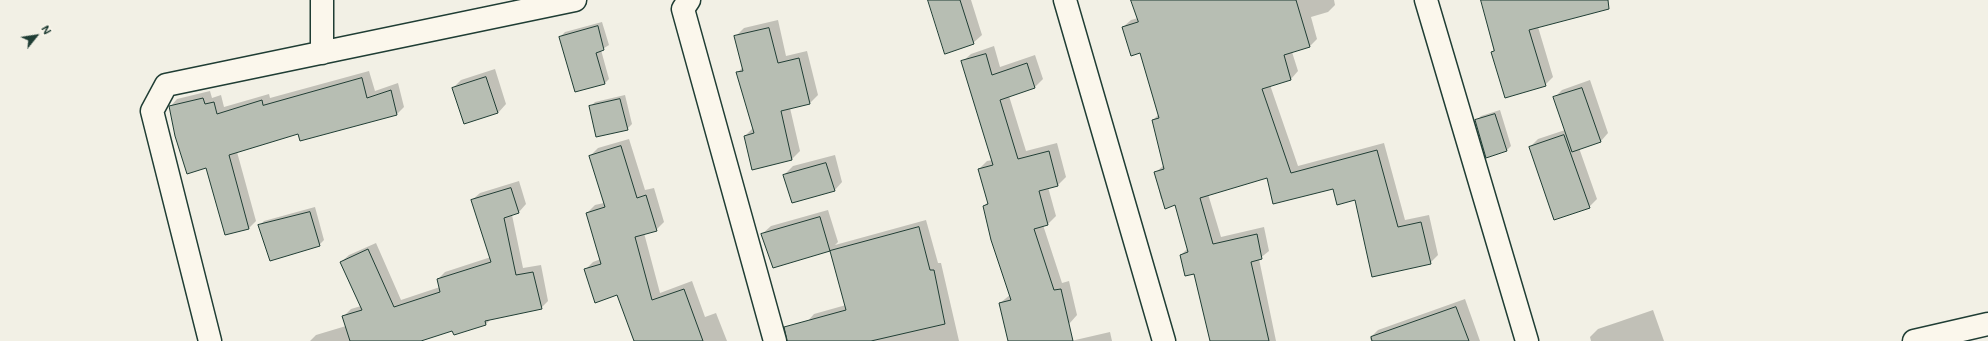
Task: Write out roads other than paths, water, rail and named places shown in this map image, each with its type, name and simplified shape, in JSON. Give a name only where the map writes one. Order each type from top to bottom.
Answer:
[{"type":"street","points":[[322,0],[322,53]]},
{"type":"street","points":[[210,341],[152,111],[166,85],[575,0]]},
{"type":"street","points":[[689,0],[683,9],[775,341]]},
{"type":"street","points":[[1065,0],[1164,341]]},
{"type":"street","points":[[1426,0],[1527,341]]},
{"type":"street","points":[[1914,341],[1988,324]]}]
